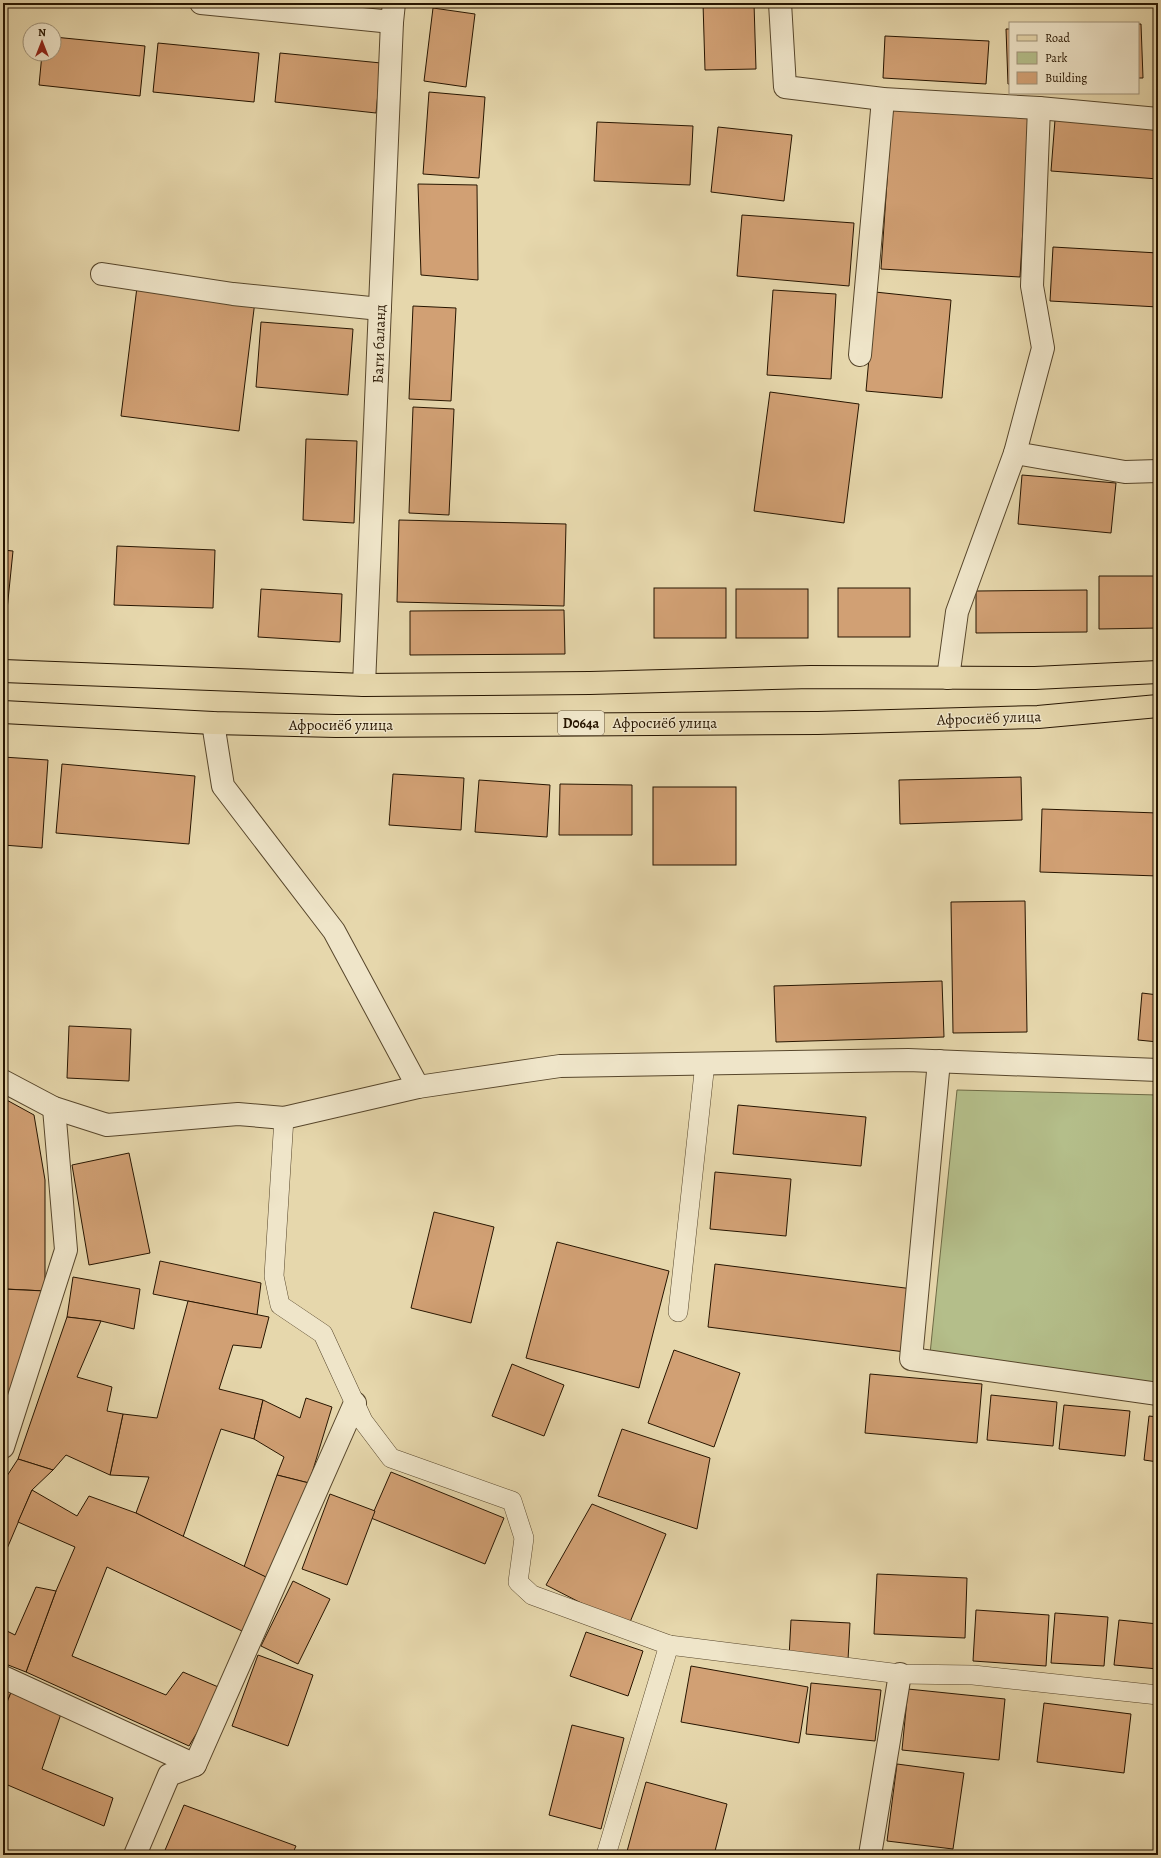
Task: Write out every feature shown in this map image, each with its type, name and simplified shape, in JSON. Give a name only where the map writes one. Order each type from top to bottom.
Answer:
[{"type":"main road","points":[[3,671],[364,685],[590,683],[811,677],[1035,678],[1158,672]]},
{"type":"main road","name":"Афросиёб улица","points":[[3,712],[213,723],[336,726],[818,723],[1038,717],[1158,706]]},
{"type":"street","points":[[201,3],[393,12]]},
{"type":"street","points":[[780,3],[785,87],[884,99],[1039,108],[1158,118]]},
{"type":"street","name":"Баги баланд","points":[[364,685],[393,12]]},
{"type":"street","points":[[860,355],[884,99]]},
{"type":"street","points":[[948,678],[956,612],[1015,453],[1043,348],[1032,286],[1039,108]]},
{"type":"street","points":[[102,274],[233,294],[380,309]]},
{"type":"street","points":[[1015,453],[1125,472],[1158,471]]},
{"type":"street","points":[[213,723],[224,786],[334,931],[418,1087]]},
{"type":"street","points":[[3,1081],[54,1108],[107,1125],[238,1114],[284,1118],[418,1087],[560,1066],[908,1060],[1158,1070]]},
{"type":"street","points":[[939,1061],[911,1359],[1158,1394]]},
{"type":"street","points":[[3,1447],[66,1250],[54,1108]]},
{"type":"street","points":[[135,1855],[169,1775],[195,1765],[355,1403]]},
{"type":"street","points":[[870,1855],[900,1674]]},
{"type":"street","points":[[3,1677],[195,1765]]},
{"type":"lane","points":[[678,1312],[705,1063]]},
{"type":"lane","points":[[284,1118],[274,1276],[280,1305],[323,1334],[363,1421],[391,1458],[512,1501],[524,1538],[518,1582],[532,1595],[669,1645],[900,1674],[973,1674],[1158,1695]]},
{"type":"lane","points":[[606,1855],[669,1645]]},
{"type":"green space","points":[[957,1090],[1158,1095],[1158,1385],[930,1354]]},
{"type":"building","points":[[703,3],[754,3],[756,69],[705,70]]},
{"type":"building","points":[[433,8],[475,14],[466,87],[424,81]]},
{"type":"building","points":[[1139,24],[1141,24],[1143,78],[1139,78]]},
{"type":"building","points":[[1006,29],[1009,29],[1008,84]]},
{"type":"building","points":[[885,36],[989,41],[986,84],[883,78]]},
{"type":"building","points":[[62,38],[145,46],[140,96],[39,85],[41,62],[62,62]]},
{"type":"building","points":[[158,43],[259,53],[254,102],[153,92]]},
{"type":"building","points":[[280,53],[381,63],[376,113],[275,102]]},
{"type":"building","points":[[429,92],[485,97],[479,178],[423,174]]},
{"type":"building","points":[[892,108],[1030,116],[1020,277],[881,269]]},
{"type":"building","points":[[1055,120],[1158,127],[1158,179],[1051,171]]},
{"type":"building","points":[[597,122],[693,126],[690,185],[594,181]]},
{"type":"building","points":[[718,127],[792,135],[784,201],[711,192]]},
{"type":"building","points":[[418,184],[477,185],[478,280],[421,275]]},
{"type":"building","points":[[742,215],[854,223],[849,286],[737,276]]},
{"type":"building","points":[[1053,247],[1158,253],[1158,307],[1050,301]]},
{"type":"building","points":[[137,287],[255,301],[239,431],[121,416]]},
{"type":"building","points":[[773,290],[836,294],[831,379],[767,375]]},
{"type":"building","points":[[875,292],[951,300],[942,398],[866,391]]},
{"type":"building","points":[[413,306],[456,308],[451,401],[409,399]]},
{"type":"building","points":[[261,322],[353,329],[348,395],[256,387]]},
{"type":"building","points":[[770,392],[859,404],[844,523],[754,511]]},
{"type":"building","points":[[413,407],[454,409],[449,515],[409,513]]},
{"type":"building","points":[[306,439],[357,441],[354,523],[303,520]]},
{"type":"building","points":[[1022,475],[1116,483],[1111,533],[1018,524]]},
{"type":"building","points":[[399,520],[566,524],[564,606],[397,602]]},
{"type":"building","points":[[117,546],[215,550],[213,608],[114,605]]},
{"type":"building","points":[[3,550],[13,551],[6,620],[3,620]]},
{"type":"building","points":[[1099,576],[1158,576],[1158,628],[1099,629]]},
{"type":"building","points":[[654,588],[726,588],[726,638],[654,638]]},
{"type":"building","points":[[838,588],[910,588],[910,637],[838,637]]},
{"type":"building","points":[[261,589],[342,594],[340,642],[258,637]]},
{"type":"building","points":[[736,589],[808,589],[808,638],[736,638]]},
{"type":"building","points":[[1087,590],[1087,632],[976,633],[976,591]]},
{"type":"building","points":[[564,610],[565,654],[410,655],[410,611]]},
{"type":"building","points":[[3,757],[48,760],[42,848],[3,845]]},
{"type":"building","points":[[62,764],[195,776],[189,844],[56,833]]},
{"type":"building","points":[[393,774],[464,778],[461,830],[389,825]]},
{"type":"building","points":[[1021,777],[1022,820],[900,824],[899,780]]},
{"type":"building","points":[[479,780],[550,785],[547,837],[475,832]]},
{"type":"building","points":[[560,784],[632,785],[632,835],[559,835]]},
{"type":"building","points":[[653,787],[736,787],[736,865],[653,865]]},
{"type":"building","points":[[1042,809],[1158,813],[1158,876],[1040,872]]},
{"type":"building","points":[[1025,901],[1027,1032],[953,1033],[951,902]]},
{"type":"building","points":[[942,981],[944,1037],[776,1042],[774,986]]},
{"type":"building","points":[[1142,993],[1158,995],[1158,1042],[1138,1040]]},
{"type":"building","points":[[69,1026],[131,1029],[129,1081],[67,1078]]},
{"type":"building","points":[[3,1098],[34,1115],[45,1180],[45,1291],[6,1289],[3,1227]]},
{"type":"building","points":[[738,1105],[866,1117],[861,1166],[733,1154]]},
{"type":"building","points":[[129,1153],[150,1253],[89,1265],[72,1165]]},
{"type":"building","points":[[715,1172],[791,1179],[786,1236],[710,1229]]},
{"type":"building","points":[[434,1212],[494,1227],[471,1323],[411,1308]]},
{"type":"building","points":[[557,1242],[669,1271],[639,1388],[526,1358]]},
{"type":"building","points":[[160,1261],[261,1283],[257,1315],[153,1294]]},
{"type":"building","points":[[715,1264],[913,1289],[905,1352],[708,1327]]},
{"type":"building","points":[[73,1277],[140,1289],[134,1329],[101,1321],[67,1317]]},
{"type":"building","points":[[3,1289],[45,1291],[3,1429]]},
{"type":"building","points":[[188,1301],[269,1317],[261,1348],[233,1345],[219,1389],[263,1400],[254,1439],[221,1429],[183,1537],[136,1513],[149,1477],[110,1475],[123,1414],[157,1418]]},
{"type":"building","points":[[67,1317],[101,1321],[77,1377],[112,1387],[107,1411],[123,1414],[110,1475],[66,1455],[53,1470],[18,1459]]},
{"type":"building","points":[[674,1350],[740,1373],[714,1447],[648,1423]]},
{"type":"building","points":[[512,1364],[564,1385],[544,1436],[492,1416]]},
{"type":"building","points":[[870,1374],[982,1384],[977,1443],[865,1433]]},
{"type":"building","points":[[991,1395],[1057,1402],[1053,1446],[987,1440]]},
{"type":"building","points":[[306,1398],[332,1407],[309,1483],[277,1475],[284,1457],[254,1439],[263,1400],[300,1418]]},
{"type":"building","points":[[1064,1405],[1130,1411],[1125,1456],[1059,1449]]},
{"type":"building","points":[[1149,1416],[1158,1417],[1158,1462],[1144,1460]]},
{"type":"building","points":[[622,1429],[710,1458],[697,1529],[598,1496]]},
{"type":"building","points":[[18,1459],[53,1470],[32,1490],[3,1558],[3,1482]]},
{"type":"building","points":[[391,1472],[504,1518],[485,1564],[371,1518]]},
{"type":"building","points":[[277,1475],[309,1483],[270,1579],[244,1567]]},
{"type":"building","points":[[32,1490],[77,1516],[89,1496],[136,1513],[270,1579],[242,1631],[107,1567],[72,1656],[166,1695],[183,1672],[223,1689],[189,1746],[26,1672],[56,1591],[75,1547],[18,1522]]},
{"type":"building","points":[[330,1494],[375,1511],[347,1585],[302,1569]]},
{"type":"building","points":[[592,1504],[666,1534],[628,1627],[546,1585]]},
{"type":"building","points":[[877,1574],[967,1578],[965,1638],[874,1634]]},
{"type":"building","points":[[293,1581],[330,1599],[298,1664],[261,1646]]},
{"type":"building","points":[[36,1587],[56,1591],[26,1672],[3,1663],[3,1629],[15,1635]]},
{"type":"building","points":[[976,1610],[1049,1615],[1046,1666],[973,1661]]},
{"type":"building","points":[[1055,1613],[1108,1617],[1104,1666],[1051,1663]]},
{"type":"building","points":[[791,1620],[850,1623],[848,1660],[789,1658]]},
{"type":"building","points":[[1119,1620],[1158,1624],[1158,1669],[1114,1665]]},
{"type":"building","points":[[586,1632],[643,1651],[628,1696],[570,1676]]},
{"type":"building","points":[[258,1655],[313,1675],[288,1746],[232,1726]]},
{"type":"building","points":[[691,1666],[808,1687],[799,1743],[681,1722]]},
{"type":"building","points":[[811,1683],[881,1690],[875,1741],[806,1734]]},
{"type":"building","points":[[3,1687],[12,1690],[3,1712]]},
{"type":"building","points":[[908,1689],[1005,1699],[999,1760],[902,1750]]},
{"type":"building","points":[[12,1690],[63,1708],[42,1769],[113,1798],[104,1826],[3,1783],[3,1712]]},
{"type":"building","points":[[1044,1703],[1131,1714],[1124,1773],[1037,1762]]},
{"type":"building","points":[[572,1725],[624,1738],[601,1829],[549,1815]]},
{"type":"building","points":[[897,1764],[964,1773],[953,1849],[887,1841]]},
{"type":"building","points":[[646,1782],[727,1804],[714,1855],[626,1855]]},
{"type":"building","points":[[184,1805],[296,1846],[292,1855],[163,1855]]}]
